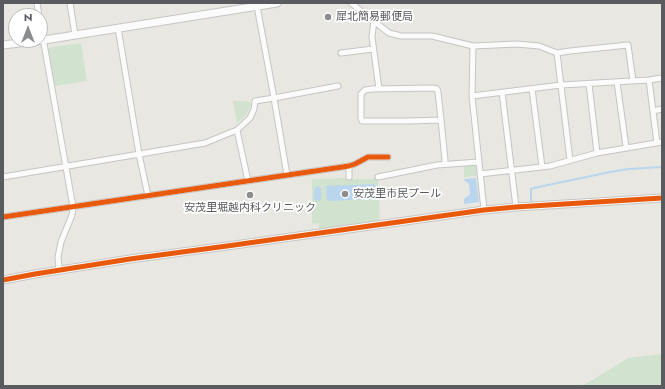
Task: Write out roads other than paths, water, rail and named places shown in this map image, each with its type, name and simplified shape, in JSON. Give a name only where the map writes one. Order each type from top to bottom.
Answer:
[{"type":"street","points":[[70,3],[75,35]]},
{"type":"street","points":[[48,39],[256,5],[277,3]]},
{"type":"street","points":[[351,3],[389,32],[401,36],[432,36],[472,46],[517,44],[539,46],[557,54],[570,51],[628,45],[633,81]]},
{"type":"street","points":[[256,5],[287,175]]},
{"type":"street","points":[[374,20],[372,37],[379,89]]},
{"type":"street","points":[[118,28],[139,154],[148,196]]},
{"type":"street","points":[[472,46],[472,96],[484,210]]},
{"type":"street","points":[[45,48],[73,207],[72,215],[61,242],[58,256],[59,270]]},
{"type":"street","points":[[341,53],[373,49]]},
{"type":"street","points":[[557,54],[570,160]]},
{"type":"street","points":[[472,96],[561,85],[662,78]]},
{"type":"street","points":[[480,174],[550,166],[597,153],[660,142],[653,111],[649,80]]},
{"type":"street","points":[[617,82],[626,147]]},
{"type":"street","points":[[589,84],[597,153]]},
{"type":"street","points":[[3,177],[205,143],[238,130],[250,118],[254,109],[255,101],[338,86]]},
{"type":"street","points":[[441,120],[362,121],[360,118],[361,94],[365,90],[379,89],[437,89],[441,120],[445,164]]},
{"type":"street","points":[[532,89],[542,167]]},
{"type":"street","points":[[502,92],[516,207]]},
{"type":"street","points":[[653,111],[662,109]]},
{"type":"street","points":[[238,130],[248,180]]},
{"type":"street","points":[[3,217],[349,166],[368,157],[388,157]]},
{"type":"street","points":[[378,177],[445,164],[479,162]]},
{"type":"street","points":[[349,166],[350,177]]},
{"type":"street","points":[[3,280],[130,259],[484,210],[662,198]]},
{"type":"water","points":[[476,178],[479,202],[464,204],[464,199],[470,194],[469,184],[464,179]]},
{"type":"water","points":[[375,184],[375,199],[327,201],[326,186]]},
{"type":"water","points":[[318,186],[321,189],[320,201],[314,199],[314,190]]},
{"type":"waterway","points":[[531,201],[531,189],[534,188],[610,172],[662,167]]},
{"type":"place","name":"犀北簡易郵便局","points":[[328,17]]},
{"type":"place","name":"安茂里市民プール","points":[[345,194]]},
{"type":"place","name":"安茂里堀越内科クリニック","points":[[250,195]]}]
